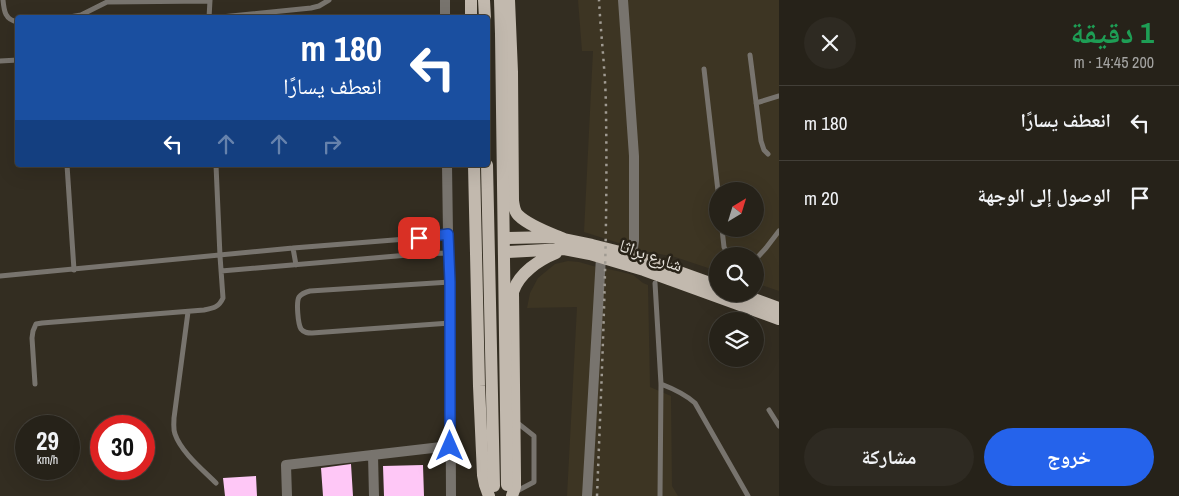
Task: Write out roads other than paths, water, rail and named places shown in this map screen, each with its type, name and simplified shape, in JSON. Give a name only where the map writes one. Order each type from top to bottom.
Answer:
[{"type":"main road","points":[[471,0],[471,15]]},
{"type":"main road","points":[[484,0],[485,15]]},
{"type":"main road","points":[[500,0],[510,493]]},
{"type":"main road","points":[[509,0],[514,208],[517,214],[564,244],[526,272],[513,292],[515,487],[510,493]]},
{"type":"main road","points":[[474,167],[481,238],[479,386],[483,475],[485,485],[492,493]]},
{"type":"main road","points":[[488,167],[492,493]]},
{"type":"main road","name":"شارع براثا","points":[[506,238],[553,238],[564,244],[779,318]]},
{"type":"main road","name":"شارع براثا","points":[[506,252],[564,244],[632,255],[709,283]]},
{"type":"main road","points":[[762,302],[779,308]]},
{"type":"street","points":[[445,0],[445,15]]},
{"type":"street","points":[[623,0],[634,156],[634,241],[632,255]]},
{"type":"street","points":[[447,167],[450,282],[451,496]]},
{"type":"street","points":[[587,496],[601,257]]},
{"type":"street","points":[[287,496],[286,465],[450,446]]},
{"type":"street","points":[[372,455],[374,496]]},
{"type":"lane","points":[[3,0],[5,15],[8,19],[15,21]]},
{"type":"lane","points":[[240,15],[311,8],[329,0]]},
{"type":"lane","points":[[90,14],[107,2],[210,1],[210,15]]},
{"type":"lane","points":[[750,56],[761,141],[764,150],[768,154]]},
{"type":"lane","points":[[0,61],[15,60]]},
{"type":"lane","points":[[704,69],[717,182]]},
{"type":"lane","points":[[756,102],[779,96]]},
{"type":"lane","points":[[67,167],[74,270]]},
{"type":"lane","points":[[35,384],[32,338],[36,324],[42,322],[188,312],[214,308],[221,304],[223,298],[216,167]]},
{"type":"lane","points":[[764,250],[779,231]]},
{"type":"lane","points":[[0,276],[448,234]]},
{"type":"lane","points":[[294,248],[296,265]]},
{"type":"lane","points":[[221,271],[448,253]]},
{"type":"lane","points":[[450,282],[310,292],[304,293],[298,300],[299,323],[301,329],[306,333],[450,323]]},
{"type":"lane","points":[[655,283],[661,384],[661,495]]},
{"type":"lane","points":[[188,312],[174,418],[174,432],[185,451],[216,483]]},
{"type":"lane","points":[[661,384],[688,396],[695,404],[748,496]]},
{"type":"lane","points":[[769,410],[779,426]]},
{"type":"lane","points":[[510,493],[534,482],[534,436],[514,421]]},
{"type":"railway","points":[[597,496],[606,209],[605,85],[599,0]]}]
